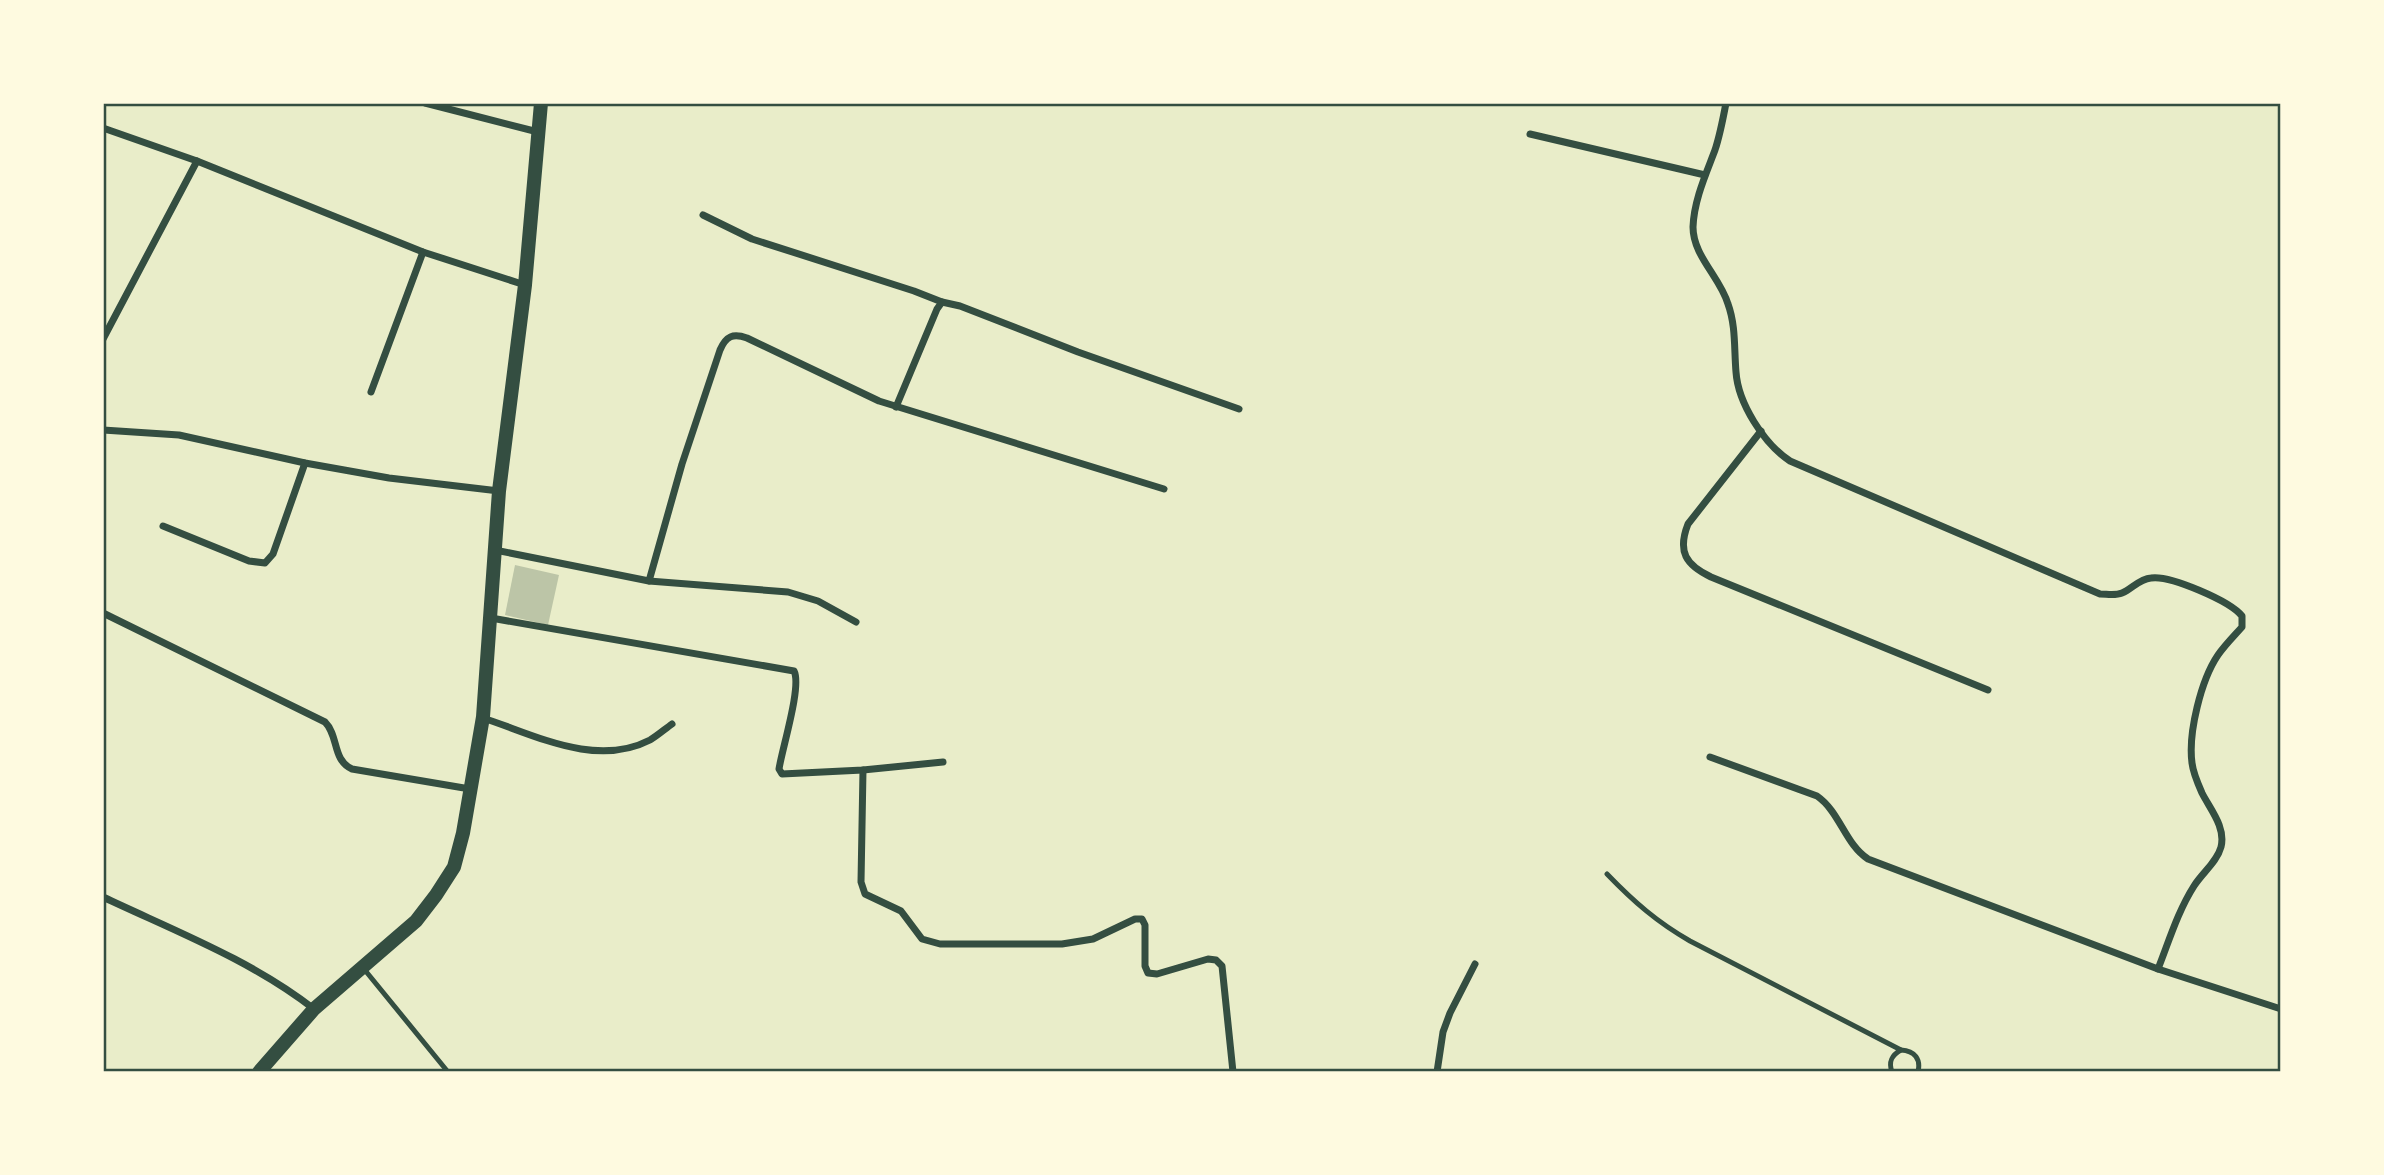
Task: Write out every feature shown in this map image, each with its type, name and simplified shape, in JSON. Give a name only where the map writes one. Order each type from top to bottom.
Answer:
[{"type":"main road","points":[[260,1072],[314,1009],[416,920],[454,867],[463,833],[483,717],[499,491],[525,285],[541,103]]},
{"type":"street","points":[[425,103],[538,132]]},
{"type":"street","points":[[1726,103],[1716,147],[1705,175],[1695,214],[1695,241],[1728,301],[1733,320],[1736,374],[1741,398],[1772,448],[1790,461],[2100,594],[2122,593],[2148,578],[2160,577],[2232,606],[2242,616],[2242,627],[2218,655],[2207,677],[2191,747],[2192,764],[2201,791],[2221,833],[2220,849],[2193,887],[2158,969]]},
{"type":"street","points":[[103,128],[197,161],[423,251],[525,285]]},
{"type":"street","points":[[1530,134],[1705,175]]},
{"type":"street","points":[[103,340],[197,161]]},
{"type":"street","points":[[703,215],[752,239],[960,306],[1078,352],[1239,409]]},
{"type":"street","points":[[372,392],[423,251]]},
{"type":"street","points":[[897,407],[942,302]]},
{"type":"street","points":[[649,581],[682,464],[720,350],[728,337],[747,338],[824,376],[897,407],[1164,489]]},
{"type":"street","points":[[1759,427],[1688,524],[1683,541],[1684,552],[1693,567],[1711,578],[1988,690]]},
{"type":"street","points":[[103,430],[179,435],[388,478],[499,491]]},
{"type":"street","points":[[163,526],[249,561],[265,564],[273,554],[306,463]]},
{"type":"street","points":[[494,550],[649,581],[788,592],[818,601],[856,622]]},
{"type":"street","points":[[103,613],[325,722],[332,731],[338,755],[346,766],[360,771],[470,789]]},
{"type":"street","points":[[491,618],[794,671],[794,694],[779,771],[785,774],[943,762]]},
{"type":"street","points":[[483,717],[578,749],[594,751],[611,751],[650,740],[671,724]]},
{"type":"street","points":[[1710,757],[1817,796],[1831,808],[1860,853],[1868,859],[2158,969],[2281,1009]]},
{"type":"street","points":[[863,770],[862,882],[865,894],[901,911],[922,939],[940,944],[1062,944],[1093,939],[1135,919],[1142,919],[1145,925],[1145,966],[1148,973],[1157,974],[1208,959],[1216,960],[1222,966],[1233,1072]]},
{"type":"street","points":[[103,897],[231,957],[287,988],[314,1009]]},
{"type":"street","points":[[1437,1072],[1443,1032],[1475,964]]},
{"type":"lane","points":[[1608,874],[1634,902],[1659,923],[1901,1050],[1914,1054],[1918,1059],[1918,1072]]},
{"type":"lane","points":[[362,967],[448,1072]]},
{"type":"lane","points":[[1892,1072],[1891,1058],[1901,1050]]},
{"type":"building","points":[[515,565],[559,575],[548,625],[505,615]]}]
